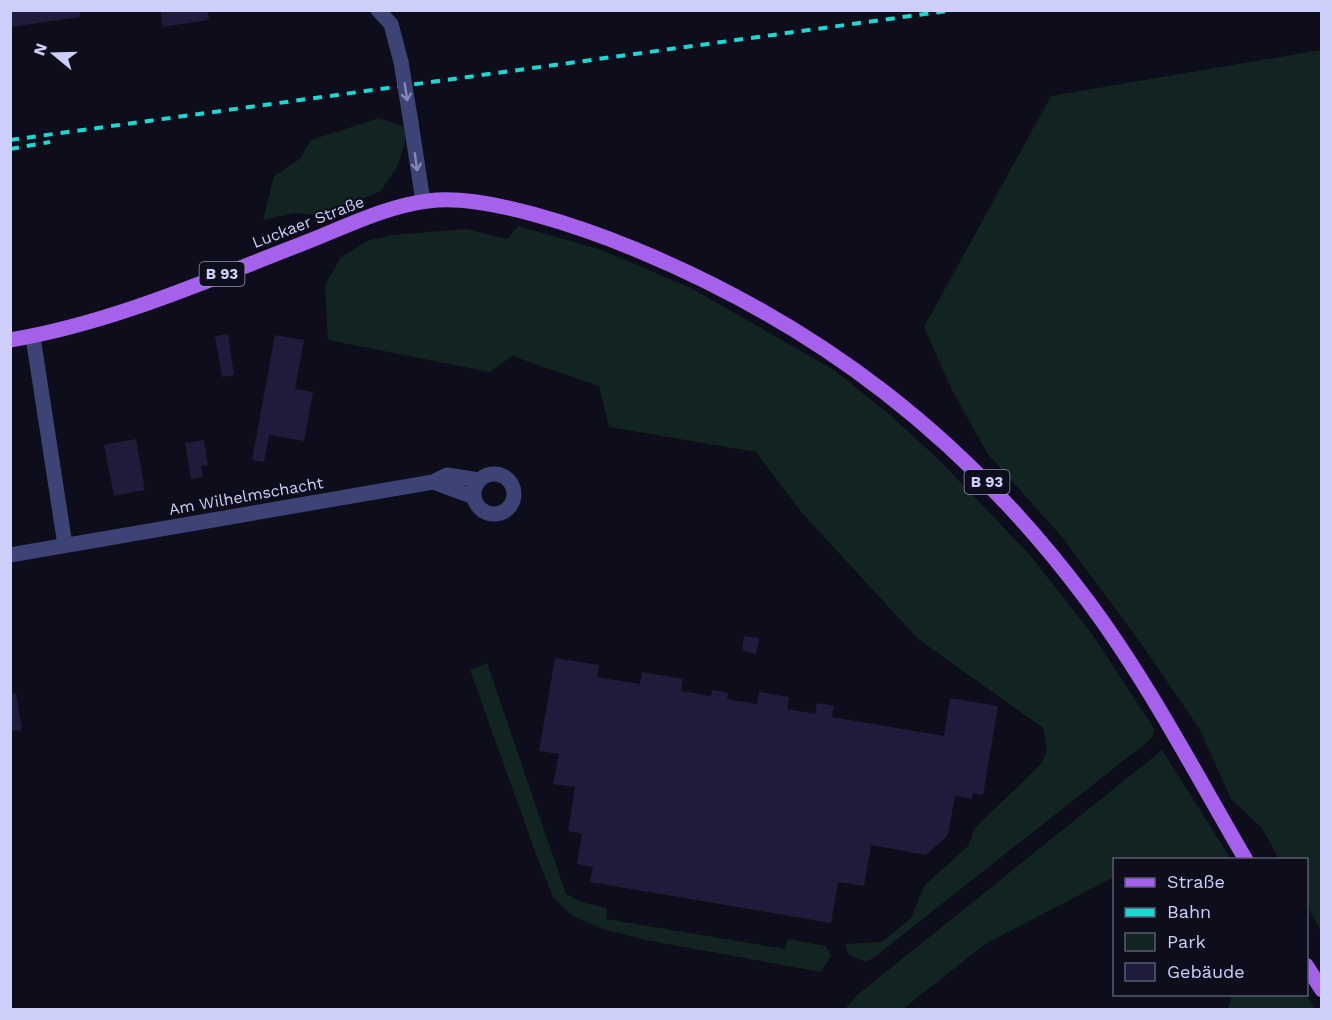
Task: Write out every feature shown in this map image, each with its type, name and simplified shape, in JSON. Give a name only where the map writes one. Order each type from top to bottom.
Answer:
[{"type":"main road","name":"Luckaer Straße","points":[[10,340],[33,337],[144,305],[374,216],[423,201],[460,199],[520,212],[631,247],[739,298],[822,345],[927,425],[994,489],[1086,598],[1142,683],[1245,858]]},
{"type":"main road","points":[[1308,967],[1322,990]]},
{"type":"street","points":[[378,10],[391,24],[401,62],[423,201]]},
{"type":"street","points":[[33,337],[65,545]]},
{"type":"street","name":"Am Wilhelmschacht","points":[[10,555],[433,482],[447,475],[479,480],[490,474],[507,479],[512,486],[512,503],[505,511],[491,514],[478,506],[474,496],[433,482]]},
{"type":"street","points":[[474,496],[479,480]]},
{"type":"green space","points":[[1322,50],[1321,931],[1308,908],[1308,858],[1278,858],[1262,828],[1231,799],[1199,728],[1142,645],[1062,537],[987,453],[952,390],[924,327],[1051,96]]},
{"type":"green space","points":[[379,118],[405,127],[405,142],[398,165],[381,191],[322,215],[294,213],[263,220],[274,176],[300,159],[311,140]]},
{"type":"green space","points":[[518,226],[602,250],[691,288],[834,370],[890,415],[938,459],[1029,554],[1092,634],[1155,730],[1151,739],[877,955],[867,962],[849,955],[845,944],[882,942],[911,918],[924,886],[968,846],[975,828],[1041,764],[1047,751],[1043,728],[918,639],[803,514],[756,452],[609,427],[599,386],[512,356],[490,372],[328,340],[325,285],[341,257],[369,240],[394,235],[466,229],[507,239]]},
{"type":"green space","points":[[487,663],[566,894],[581,902],[607,908],[606,919],[785,949],[788,939],[826,946],[831,955],[821,972],[651,941],[602,929],[570,914],[553,897],[470,670]]},
{"type":"green space","points":[[1162,750],[1230,858],[1113,858],[1113,878],[985,944],[903,1009],[845,1009],[856,996]]},
{"type":"green space","points":[[1232,996],[1307,996],[1315,1009],[1228,1009]]},
{"type":"building","points":[[10,10],[80,10],[80,17],[10,27]]},
{"type":"building","points":[[161,10],[208,10],[209,20],[162,27]]},
{"type":"building","points":[[228,334],[234,375],[222,377],[215,336]]},
{"type":"building","points":[[275,335],[304,340],[295,389],[313,392],[304,441],[269,435],[264,462],[252,460]]},
{"type":"building","points":[[136,439],[145,490],[114,496],[104,445]]},
{"type":"building","points":[[204,440],[208,465],[201,466],[203,477],[191,479],[185,443]]},
{"type":"building","points":[[744,636],[759,638],[756,654],[742,651]]},
{"type":"building","points":[[555,658],[599,665],[597,677],[640,684],[642,672],[683,679],[681,691],[711,696],[712,690],[728,693],[727,699],[757,704],[759,692],[789,697],[787,709],[815,714],[817,703],[834,706],[832,717],[944,736],[950,698],[998,706],[983,795],[973,793],[972,799],[955,796],[948,835],[926,855],[871,845],[864,886],[838,882],[831,923],[590,882],[593,867],[577,864],[582,834],[568,831],[575,787],[553,784],[559,754],[539,751]]},
{"type":"building","points":[[16,693],[22,730],[10,732],[10,694]]},
{"type":"railway","points":[[10,140],[954,10]]},
{"type":"railway","points":[[10,149],[50,142]]}]
